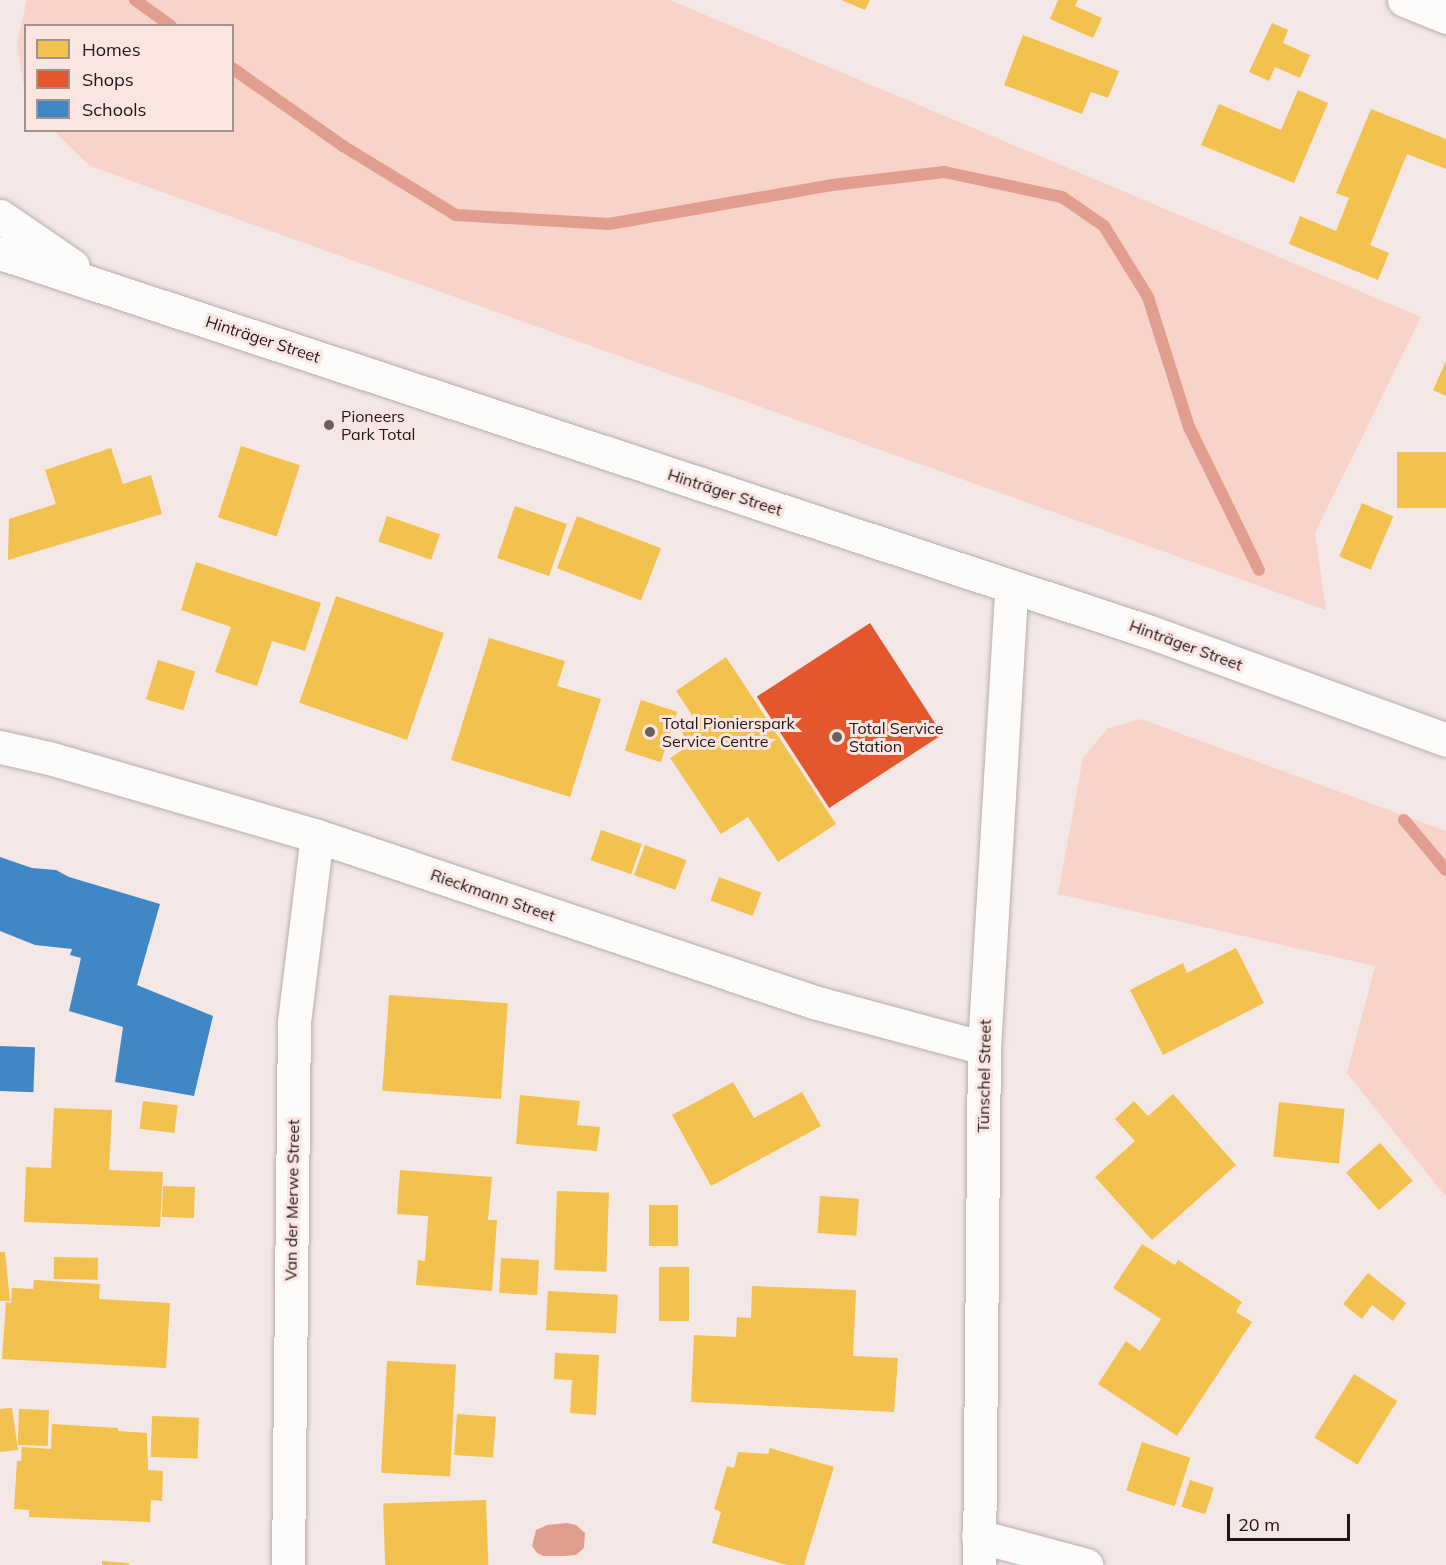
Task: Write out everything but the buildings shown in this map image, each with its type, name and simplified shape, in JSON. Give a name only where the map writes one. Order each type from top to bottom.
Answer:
[{"type":"street","points":[[1404,0],[1446,17]]},
{"type":"street","points":[[0,216],[96,283]]},
{"type":"street","name":"Hinträger Street","points":[[0,253],[1150,632],[1446,740]]},
{"type":"street","name":"Tünschel Street","points":[[978,1550],[984,1048],[1011,587]]},
{"type":"street","name":"Rieckmann Street","points":[[0,747],[49,758],[316,836],[813,1002],[984,1048]]},
{"type":"street","name":"Van der Merwe Street","points":[[288,1565],[294,1022],[316,836]]},
{"type":"street","points":[[978,1550],[1086,1565]]},
{"type":"shaded area","points":[[27,0],[670,0],[1421,317],[1315,533],[1326,610],[90,166],[55,132],[234,132],[234,24],[24,24],[24,90],[17,44]]},
{"type":"shaded area","points":[[1141,719],[1446,831],[1446,1197],[1347,1073],[1375,966],[1058,894],[1083,758],[1108,728]]},
{"type":"shaded area","points":[[567,1523],[576,1525],[585,1533],[584,1548],[576,1555],[543,1556],[537,1553],[532,1546],[536,1530],[547,1525]]},
{"type":"waterway","points":[[135,0],[168,24]]},
{"type":"waterway","points":[[234,69],[343,146],[456,215],[609,224],[832,185],[944,172],[1062,197],[1104,226],[1148,297],[1189,427],[1259,570]]},
{"type":"waterway","points":[[1404,820],[1446,870]]},
{"type":"place","name":"Pioneers Park Total","points":[[329,425]]},
{"type":"place","name":"Total Pionierspark Service Centre","points":[[650,732]]},
{"type":"place","name":"Total Service Station","points":[[837,737]]}]
